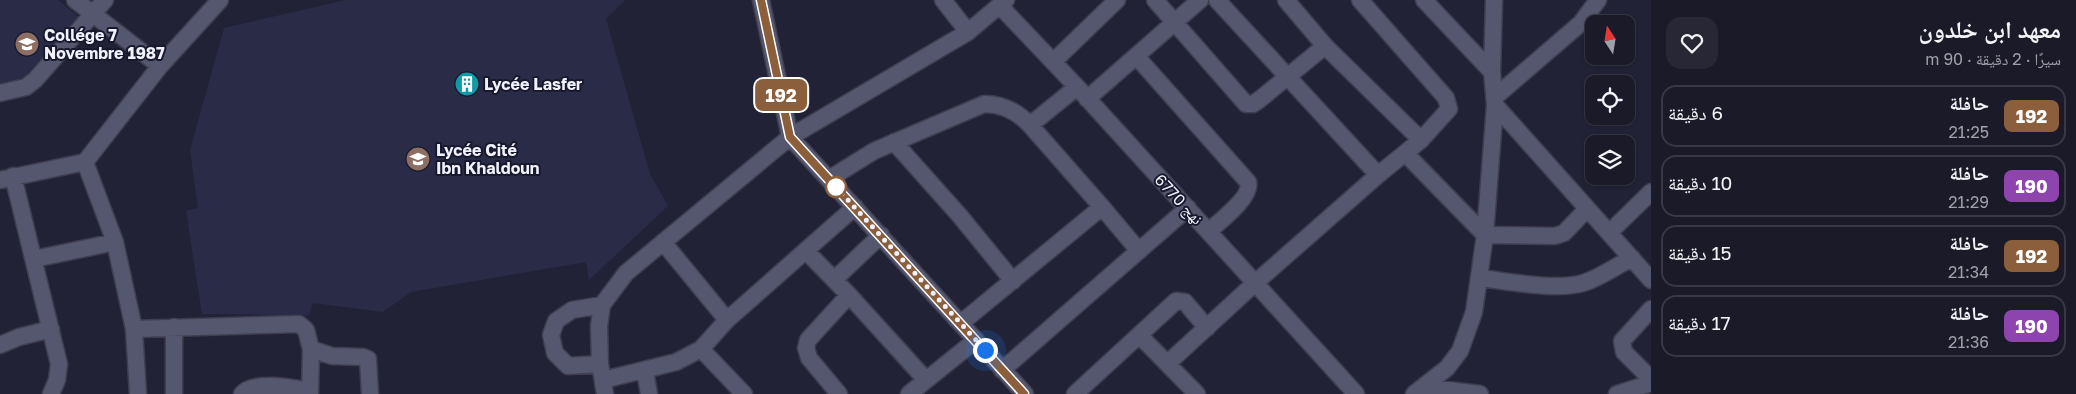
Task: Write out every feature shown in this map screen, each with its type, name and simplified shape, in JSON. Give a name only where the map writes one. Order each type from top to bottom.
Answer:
[{"type":"street","points":[[75,0],[160,66]]},
{"type":"street","points":[[0,94],[26,87],[35,80],[105,0]]},
{"type":"street","points":[[51,394],[57,380],[59,364],[34,259],[7,178],[85,162],[160,66],[220,0]]},
{"type":"street","points":[[761,0],[790,137],[855,206],[1024,394]]},
{"type":"street","points":[[943,0],[968,32]]},
{"type":"street","points":[[1052,62],[1117,0]]},
{"type":"street","points":[[1155,0],[1246,104],[1253,104],[1259,100],[1325,46]]},
{"type":"street","points":[[1030,125],[1082,93],[1136,56],[1200,0]]},
{"type":"street","points":[[1217,0],[1378,174]]},
{"type":"street","points":[[1286,0],[1325,46],[1420,140]]},
{"type":"street","points":[[1168,364],[1255,283],[1378,174],[1420,140],[1449,109],[1448,102],[1360,0]]},
{"type":"street","points":[[1424,0],[1492,72]]},
{"type":"street","points":[[1419,390],[1447,368],[1460,351],[1474,312],[1484,235],[1495,101],[1492,72],[1494,0]]},
{"type":"street","points":[[1495,101],[1581,23],[1598,0]]},
{"type":"street","points":[[603,380],[599,326],[602,305],[626,273],[790,137],[968,32],[1003,3]]},
{"type":"street","name":"نهج 6770","points":[[1003,3],[1052,62],[1210,231],[1356,394]]},
{"type":"street","points":[[1136,56],[1248,182],[1249,190],[1242,200],[1210,231]]},
{"type":"street","points":[[1495,101],[1587,209],[1651,279]]},
{"type":"street","points":[[829,179],[874,151],[894,142],[984,104],[998,104],[1016,112],[1030,125],[1140,251]]},
{"type":"street","points":[[894,142],[960,216],[1013,281]]},
{"type":"street","points":[[1405,153],[1484,235],[1554,236],[1564,233],[1587,209]]},
{"type":"street","points":[[85,162],[116,242],[134,329],[138,394]]},
{"type":"street","points":[[1610,232],[1651,192]]},
{"type":"street","points":[[602,305],[572,310],[556,321],[551,335],[555,353],[568,366],[603,380],[676,362],[701,349],[727,320],[855,206]]},
{"type":"street","points":[[961,323],[1102,207]]},
{"type":"street","points":[[1002,370],[1188,208]]},
{"type":"street","points":[[834,280],[881,235]]},
{"type":"street","points":[[34,259],[116,242]]},
{"type":"street","points":[[664,242],[727,320]]},
{"type":"street","points":[[806,251],[849,295],[927,385]]},
{"type":"street","points":[[1479,278],[1538,284],[1565,285],[1583,283],[1632,258]]},
{"type":"street","points":[[839,394],[809,358],[806,348],[808,340],[849,295]]},
{"type":"street","points":[[1075,394],[1173,304],[1180,300],[1185,302],[1207,328]]},
{"type":"street","points":[[1651,309],[1622,341],[1624,352],[1651,379]]},
{"type":"street","points":[[134,329],[300,324],[304,326],[311,350],[310,392],[275,386],[252,388],[242,394]]},
{"type":"street","points":[[174,327],[174,394]]},
{"type":"street","points":[[0,345],[19,337],[51,330]]},
{"type":"street","points":[[1140,336],[1197,394]]},
{"type":"street","points":[[909,394],[927,385],[976,340]]},
{"type":"street","points":[[701,349],[742,393]]},
{"type":"street","points":[[311,350],[332,356],[363,357],[368,359],[370,394]]},
{"type":"street","points":[[644,371],[649,394]]},
{"type":"street","points":[[1617,394],[1651,383]]},
{"type":"street","points":[[1419,390],[1480,394]]},
{"type":"shaded area","name":"Collége 7 Novembre 1987","points":[[0,0],[58,0],[79,17],[22,79],[0,84]]},
{"type":"shaded area","name":"Lycée Cité Ibn Khaldoun","points":[[346,0],[625,0],[606,19],[650,174],[668,206],[589,280],[586,262],[411,292],[383,312],[313,303],[309,315],[202,314],[186,211],[198,208],[190,150],[224,28]]},
{"type":"bus line","name":"192","points":[[761,0],[790,137],[855,206],[1024,394]]},
{"type":"place","name":"Collége 7 Novembre 1987","points":[[27,44]]},
{"type":"place","name":"Lycée Lasfer","points":[[467,84]]},
{"type":"place","name":"Lycée Cité Ibn Khaldoun","points":[[418,159]]},
{"type":"route","points":[[836,187],[985,350]]}]
